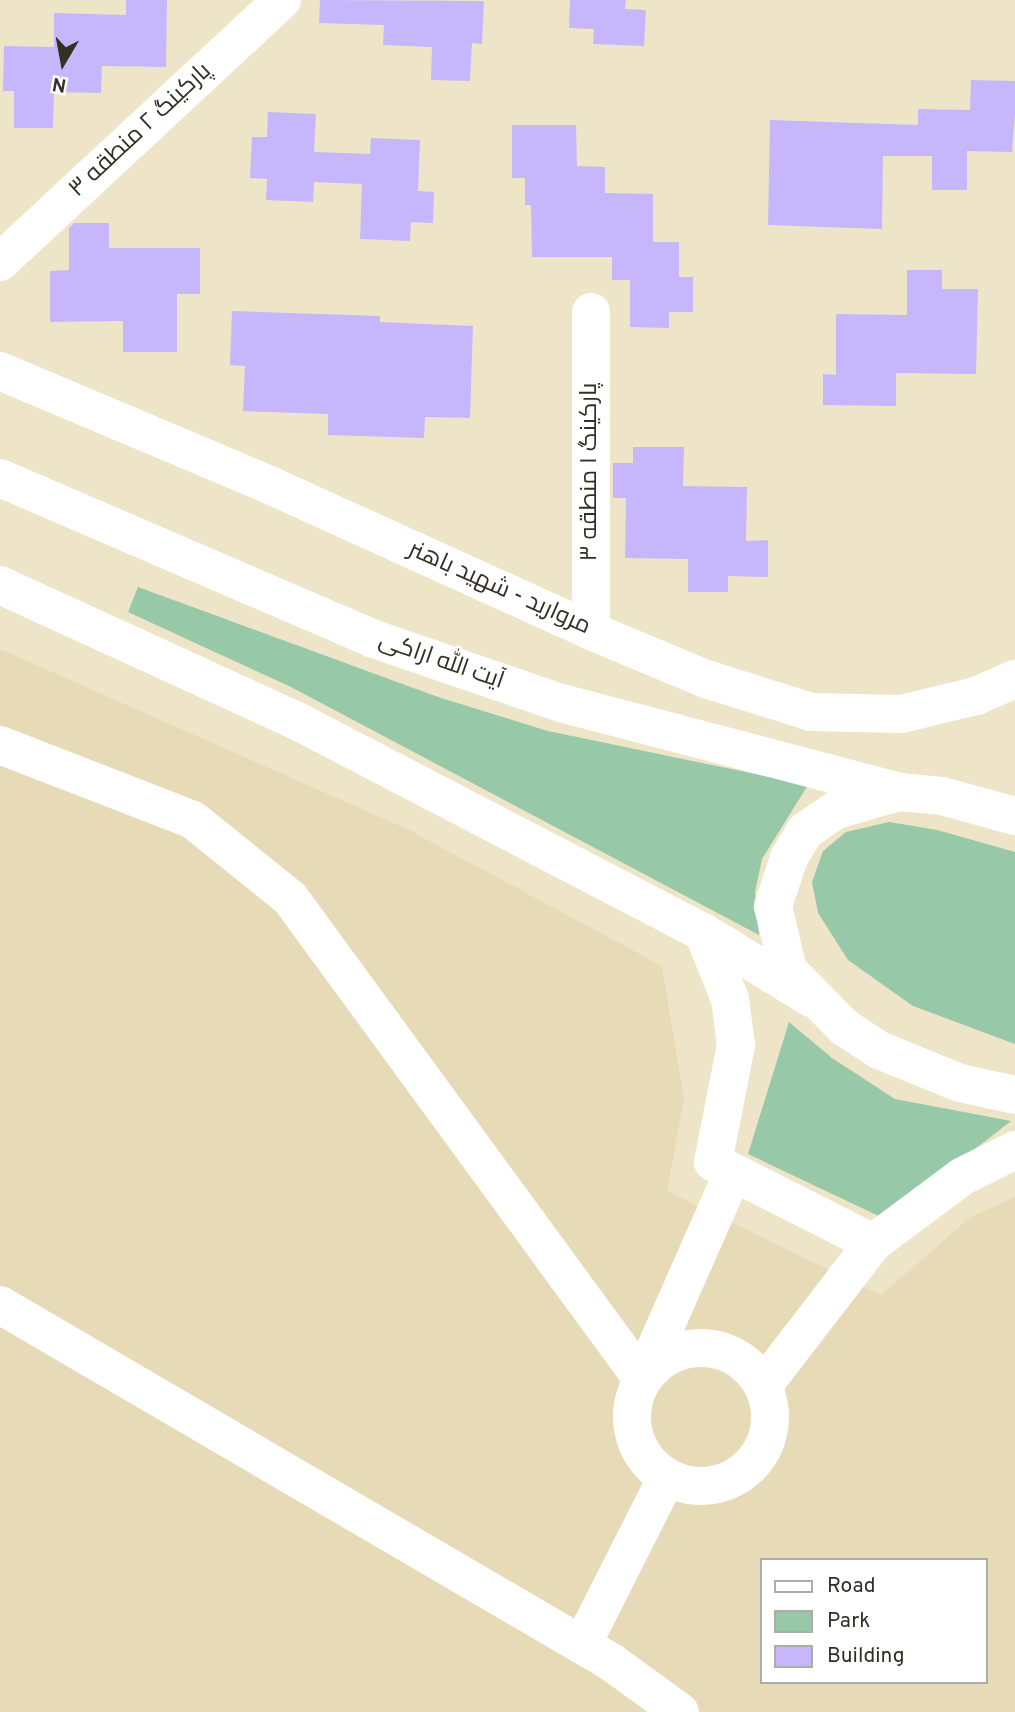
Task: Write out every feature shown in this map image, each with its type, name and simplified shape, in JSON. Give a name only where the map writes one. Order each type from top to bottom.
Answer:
[{"type":"main road","name":"پارکینگ ۲ منطقه ۳","points":[[0,262],[282,0]]},
{"type":"main road","name":"پارکینگ ۱ منطقه ۳","points":[[591,312],[591,631]]},
{"type":"main road","name":"مروارید - شهید باهنر","points":[[0,371],[274,487],[591,631],[706,679],[811,712],[901,714],[976,696],[1015,679]]},
{"type":"main road","name":"آیت الله اراکی","points":[[0,478],[371,638],[561,703],[900,792]]},
{"type":"main road","points":[[0,585],[299,722],[702,932],[811,998]]},
{"type":"main road","points":[[0,745],[193,820],[290,898],[642,1379]]},
{"type":"main road","points":[[1015,816],[953,798],[900,792],[836,810],[805,831],[778,882],[773,906],[781,950],[788,970],[811,998],[844,1027],[919,1069],[1015,1095]]},
{"type":"main road","points":[[702,932],[730,999],[736,1045],[713,1162],[873,1242]]},
{"type":"main road","points":[[764,1386],[873,1242],[963,1176],[1015,1150]]},
{"type":"main road","points":[[642,1379],[673,1353],[704,1348],[734,1356],[764,1386],[770,1407],[769,1429],[749,1467],[731,1480],[709,1486],[687,1485],[667,1478],[649,1464],[636,1445],[631,1423],[633,1401],[642,1379],[733,1173]]},
{"type":"main road","points":[[0,1305],[582,1645],[680,1712]]},
{"type":"main road","points":[[582,1645],[667,1478]]},
{"type":"shaded area","points":[[0,649],[409,830],[662,966],[684,1099],[667,1191],[881,1295],[971,1217],[1015,1197],[1015,1712],[0,1712]]},
{"type":"green space","points":[[138,587],[438,697],[548,731],[808,785],[762,859],[755,892],[759,935],[291,687],[128,612]]},
{"type":"green space","points":[[889,822],[937,830],[1015,852],[1015,1044],[913,1006],[848,960],[818,913],[812,882],[823,851],[846,832]]},
{"type":"green space","points":[[789,1022],[832,1058],[895,1099],[1011,1121],[885,1219],[748,1154]]},
{"type":"building","points":[[126,0],[167,0],[166,67],[102,66],[101,93],[54,92],[53,128],[14,128],[14,91],[3,91],[4,46],[54,47],[54,13],[126,15]]},
{"type":"building","points":[[320,0],[484,1],[482,44],[472,43],[470,81],[431,80],[432,47],[383,45],[384,25],[319,23]]},
{"type":"building","points":[[570,0],[626,0],[625,9],[646,10],[644,46],[593,44],[594,29],[569,28]]},
{"type":"building","points":[[971,80],[1015,81],[1015,113],[1012,152],[967,151],[967,190],[932,190],[932,156],[883,156],[882,229],[768,225],[770,120],[918,125],[918,109],[970,110]]},
{"type":"building","points":[[268,112],[316,114],[314,152],[370,154],[371,138],[420,140],[418,191],[434,192],[433,223],[411,222],[410,241],[360,239],[362,184],[314,182],[313,202],[266,200],[267,179],[250,178],[252,137],[267,137]]},
{"type":"building","points":[[512,125],[576,125],[577,166],[605,167],[605,193],[653,194],[653,242],[679,242],[679,277],[693,277],[693,312],[669,312],[669,328],[630,327],[630,280],[612,280],[612,257],[532,257],[531,205],[525,205],[525,178],[512,178]]},
{"type":"building","points":[[74,223],[109,223],[109,248],[200,248],[200,294],[177,294],[177,352],[123,352],[123,321],[50,322],[50,271],[69,270],[69,228]]},
{"type":"building","points":[[907,270],[942,270],[942,289],[978,289],[976,374],[896,373],[896,406],[823,405],[823,374],[836,375],[836,314],[907,315]]},
{"type":"building","points":[[232,311],[380,316],[380,322],[473,326],[470,418],[425,417],[424,438],[328,435],[328,414],[243,411],[245,366],[230,365]]},
{"type":"building","points":[[633,447],[684,447],[683,486],[747,487],[746,541],[768,540],[768,577],[728,576],[728,592],[688,592],[688,559],[625,558],[626,498],[613,498],[613,463],[633,463]]}]
